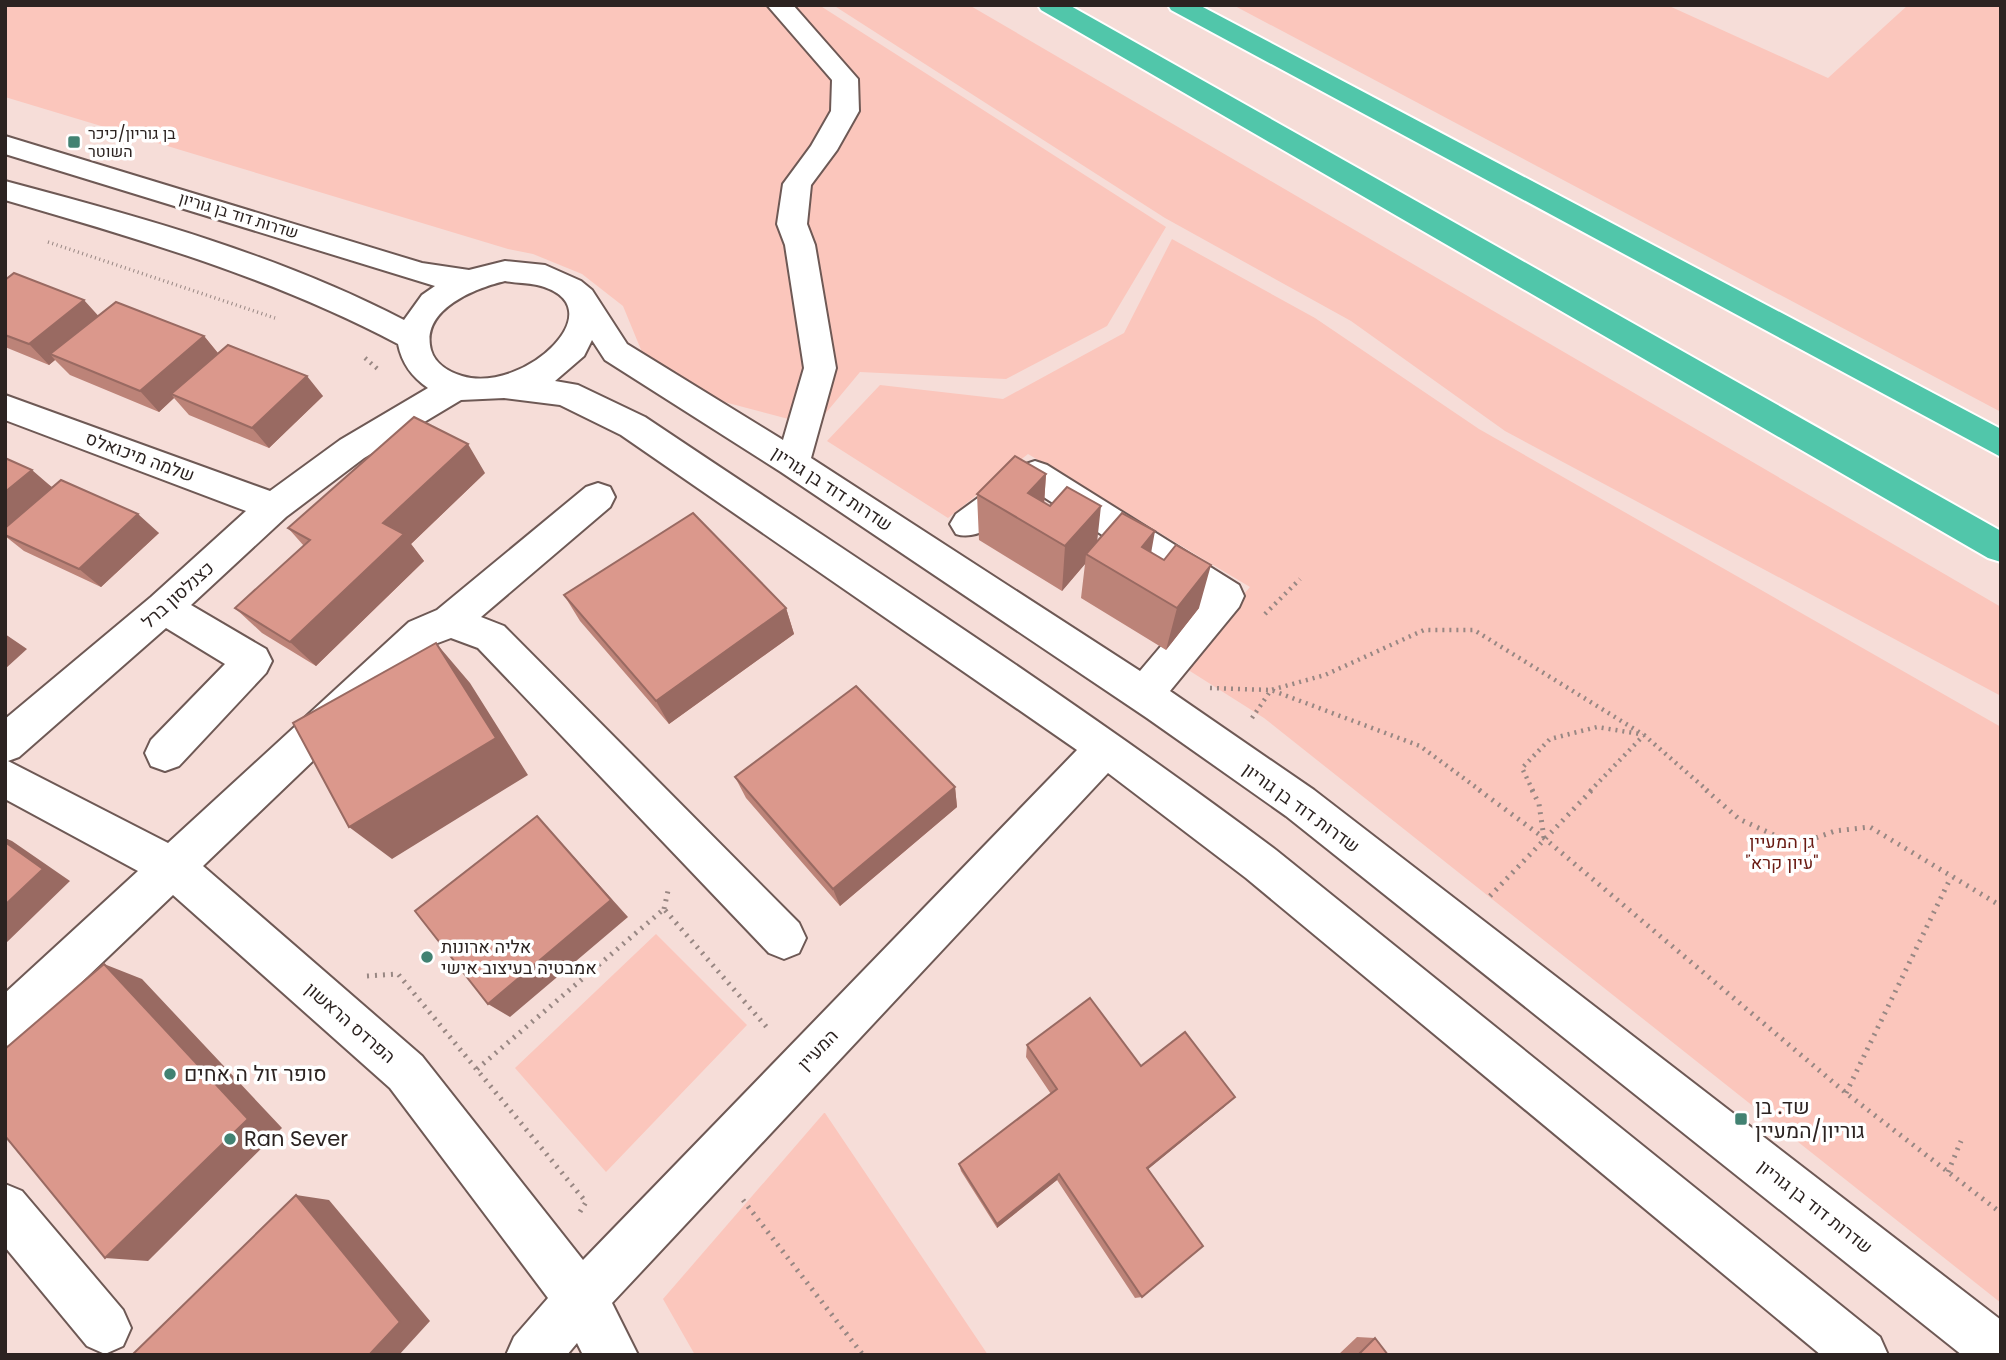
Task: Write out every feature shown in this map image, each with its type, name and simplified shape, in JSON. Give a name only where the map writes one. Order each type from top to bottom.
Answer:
[{"type":"highway","points":[[1051,5],[2001,548]]},
{"type":"highway","points":[[1180,5],[2001,444]]},
{"type":"highway","points":[[1188,5],[1252,44]]},
{"type":"street","points":[[779,5],[845,79],[845,111],[824,150],[797,184],[792,224],[800,245],[820,368],[793,463]]},
{"type":"street","name":"שדרות דוד בן גוריון","points":[[5,145],[420,273],[473,281]]},
{"type":"street","points":[[5,190],[262,267],[372,315],[415,348],[424,372],[442,383],[468,390],[509,387],[566,394],[633,426],[1106,748],[1261,864],[1861,1355]]},
{"type":"street","points":[[415,348],[428,308],[450,290],[505,271],[533,272],[558,279],[581,298],[586,317],[576,345],[554,367],[509,387]]},
{"type":"street","name":"שדרות דוד בן גוריון","points":[[581,298],[616,352],[793,463],[1152,700],[1300,803],[2001,1353]]},
{"type":"street","name":"כצנלסון ברל","points":[[352,449],[399,387],[415,348]]},
{"type":"street","name":"כצנלסון ברל","points":[[5,744],[164,608],[274,507],[352,449],[457,387]]},
{"type":"street","name":"שלמה מיכואלס","points":[[5,407],[274,507]]},
{"type":"street","points":[[968,524],[1035,474],[1226,596],[1152,700]]},
{"type":"street","points":[[5,1024],[422,633],[450,621],[598,498]]},
{"type":"street","points":[[164,608],[253,661],[165,752]]},
{"type":"street","points":[[450,621],[491,637],[785,938]]},
{"type":"street","name":"המעיין","points":[[532,1355],[581,1299],[1106,748]]},
{"type":"street","name":"הפרדס הראשון","points":[[5,778],[173,868],[406,1072],[581,1299],[612,1355]]},
{"type":"street","points":[[5,1208],[105,1328]]},
{"type":"path","points":[[45,241],[281,320]]},
{"type":"path","points":[[357,351],[399,387]]},
{"type":"path","points":[[1152,700],[1194,688],[1271,690],[1325,675],[1424,630],[1474,630],[1644,735],[1739,819],[1796,845],[1835,831],[1870,827],[2001,906]]},
{"type":"path","points":[[1228,755],[1271,690]]},
{"type":"path","points":[[1271,690],[1420,746],[1544,838],[1846,1093],[2001,1213]]},
{"type":"path","points":[[1544,838],[1539,804],[1522,768],[1550,739],[1597,727],[1644,735]]},
{"type":"path","points":[[1459,928],[1644,735]]},
{"type":"path","points":[[1846,1093],[1951,877]]},
{"type":"path","points":[[477,1069],[664,909],[779,1042]]},
{"type":"path","points":[[1948,1172],[1961,1141]]},
{"type":"path","points":[[713,1161],[863,1355]]},
{"type":"green space","points":[[5,5],[819,5],[1166,227],[1107,326],[1006,379],[860,372],[815,426],[709,398],[644,357],[623,306],[582,274],[533,254],[508,249],[5,97]]},
{"type":"green space","points":[[833,5],[969,5],[2001,607],[2001,696],[1505,431],[1351,321],[1165,218]]},
{"type":"green space","points":[[1233,5],[1667,5],[1828,78],[1908,5],[2001,5],[2001,412]]},
{"type":"green space","name":"גן המעיין \"עיון קרא\"","points":[[1172,239],[1315,318],[1479,429],[2001,727],[2001,1303],[1264,718],[1182,666],[1250,587],[1028,454],[948,518],[827,441],[880,385],[1003,399],[1124,333]]},
{"type":"green space","points":[[656,934],[747,1025],[606,1172],[515,1068]]},
{"type":"green space","points":[[824,1113],[988,1355],[695,1355],[663,1299]]},
{"type":"building","points":[[14,273],[84,300],[29,344],[5,335],[5,280]]},
{"type":"building","points":[[116,302],[204,336],[140,391],[50,354]]},
{"type":"building","points":[[228,345],[307,376],[252,428],[171,394]]},
{"type":"building","points":[[414,417],[468,444],[383,523],[404,534],[290,642],[235,608],[310,540],[288,528]]},
{"type":"building","points":[[1015,456],[1046,474],[1028,493],[1050,506],[1067,487],[1101,506],[1065,546],[977,494]]},
{"type":"building","points":[[5,458],[32,470],[5,492]]},
{"type":"building","points":[[61,480],[138,514],[79,569],[5,535],[5,528]]},
{"type":"building","points":[[693,513],[786,608],[656,701],[564,595]]},
{"type":"building","points":[[1122,513],[1155,531],[1142,547],[1164,560],[1176,545],[1211,565],[1177,608],[1086,554]]},
{"type":"building","points":[[436,643],[496,738],[349,827],[293,723]]},
{"type":"building","points":[[856,686],[955,787],[833,889],[735,777]]},
{"type":"building","points":[[537,816],[611,900],[488,1004],[415,911]]},
{"type":"building","points":[[5,842],[43,869],[5,905]]},
{"type":"building","points":[[104,964],[248,1119],[105,1258],[5,1136],[5,1049]]},
{"type":"building","points":[[1090,998],[1141,1066],[1185,1032],[1235,1097],[1147,1168],[1203,1246],[1142,1297],[1059,1174],[997,1224],[959,1164],[1057,1089],[1027,1045]]},
{"type":"building","points":[[296,1195],[400,1322],[369,1355],[132,1355]]},
{"type":"building","points":[[1375,1338],[1388,1355],[1358,1355]]},
{"type":"place","name":"בן גוריון/כיכר השוטר","points":[[74,142]]},
{"type":"place","name":"אליה ארונות אמבטיה בעיצוב אישי","points":[[427,957]]},
{"type":"place","name":"סופר זול ה אחים","points":[[170,1074]]},
{"type":"place","name":"שד. בן גוריון/המעיין","points":[[1741,1119]]},
{"type":"place","name":"Ran Sever","points":[[230,1139]]}]
